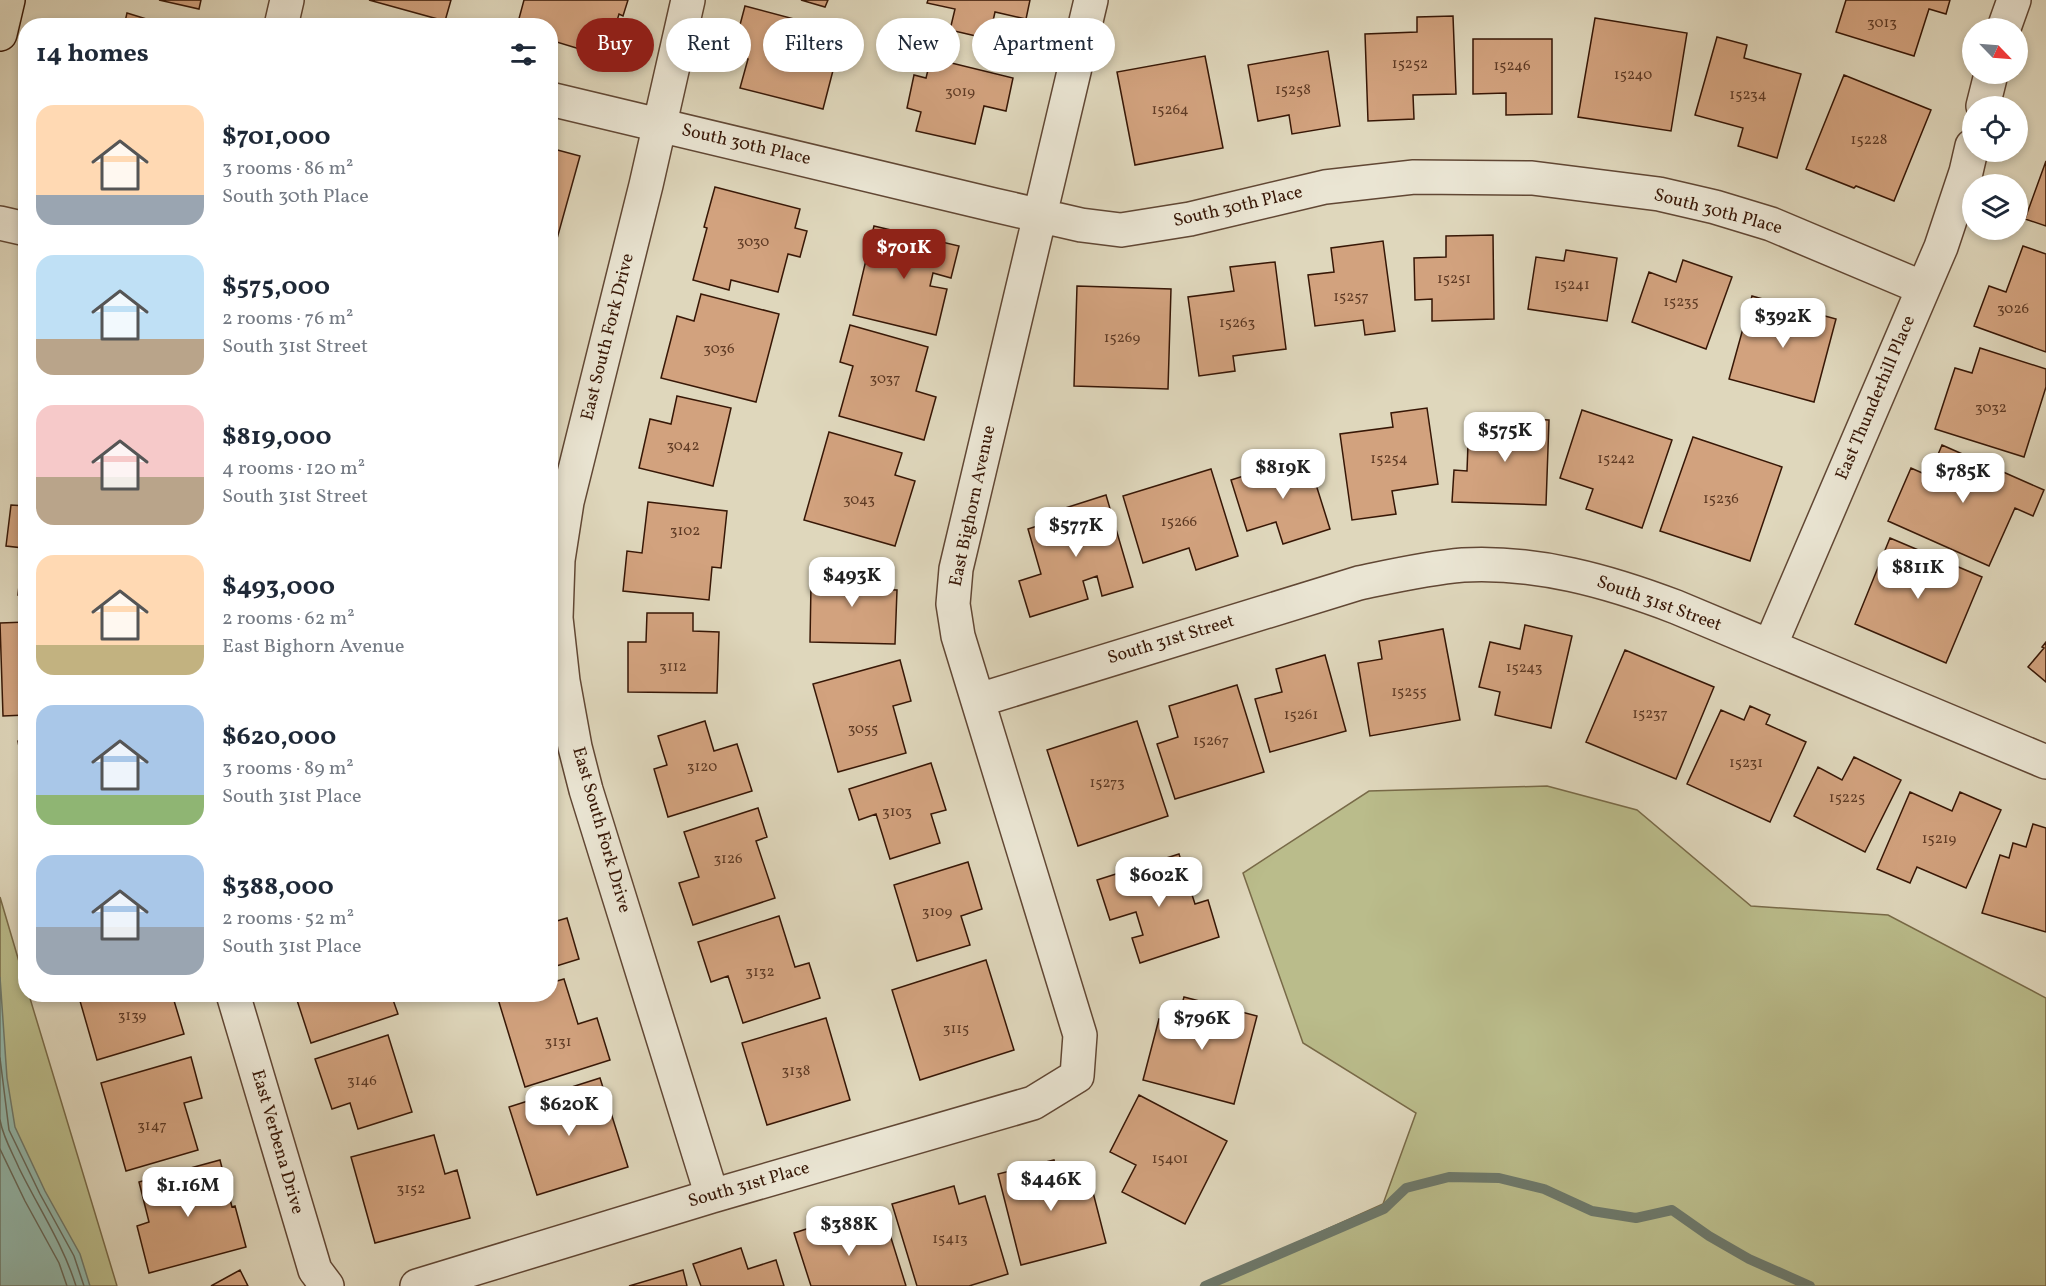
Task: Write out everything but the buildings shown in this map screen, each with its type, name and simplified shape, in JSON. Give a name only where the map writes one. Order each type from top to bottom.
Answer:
[{"type":"main road","points":[[0,34],[8,0]]},
{"type":"street","points":[[283,18],[287,0]]},
{"type":"street","name":"East South Fork Drive","points":[[558,560],[567,502],[688,0]]},
{"type":"street","name":"East Bighorn Avenue","points":[[1077,1076],[1080,1035],[958,636],[953,604],[956,569],[1090,0]]},
{"type":"street","points":[[2008,18],[2014,0]]},
{"type":"street","name":"South 30th Place","points":[[558,101],[1040,216],[1081,225],[1121,230],[1190,219],[1325,187],[1414,177],[1532,178],[1659,194],[1715,207],[1780,228],[1923,288]]},
{"type":"street","name":"East Thunderhill Place","points":[[1770,646],[1941,247],[1967,162]]},
{"type":"street","points":[[0,224],[18,227]]},
{"type":"street","name":"South 31st Street","points":[[979,700],[1359,583],[1419,570],[1464,565],[1526,567],[1628,588],[2046,762]]},
{"type":"street","name":"East South Fork Drive","points":[[558,636],[563,681],[575,747],[586,790],[712,1196]]},
{"type":"street","name":"East Verbena Drive","points":[[235,1002],[315,1270],[327,1286]]},
{"type":"street","name":"South 31st Place","points":[[417,1286],[712,1196],[1034,1102],[1077,1076]]},
{"type":"green space","points":[[1547,786],[1637,810],[1751,906],[1888,915],[2046,998],[2046,1286],[1200,1286],[1383,1204],[1416,1113],[1303,1043],[1243,873],[1369,791]]},
{"type":"green space","points":[[0,897],[18,958],[18,1002],[31,1002],[117,1286],[0,1286]]},
{"type":"water","points":[[0,977],[7,1078],[15,1127],[45,1191],[80,1254],[90,1286],[0,1286]]},
{"type":"waterway","points":[[1205,1286],[1384,1209],[1406,1188],[1449,1177],[1499,1178],[1544,1189],[1592,1211],[1636,1218],[1672,1210],[1709,1236],[1749,1259],[1810,1286]]}]
